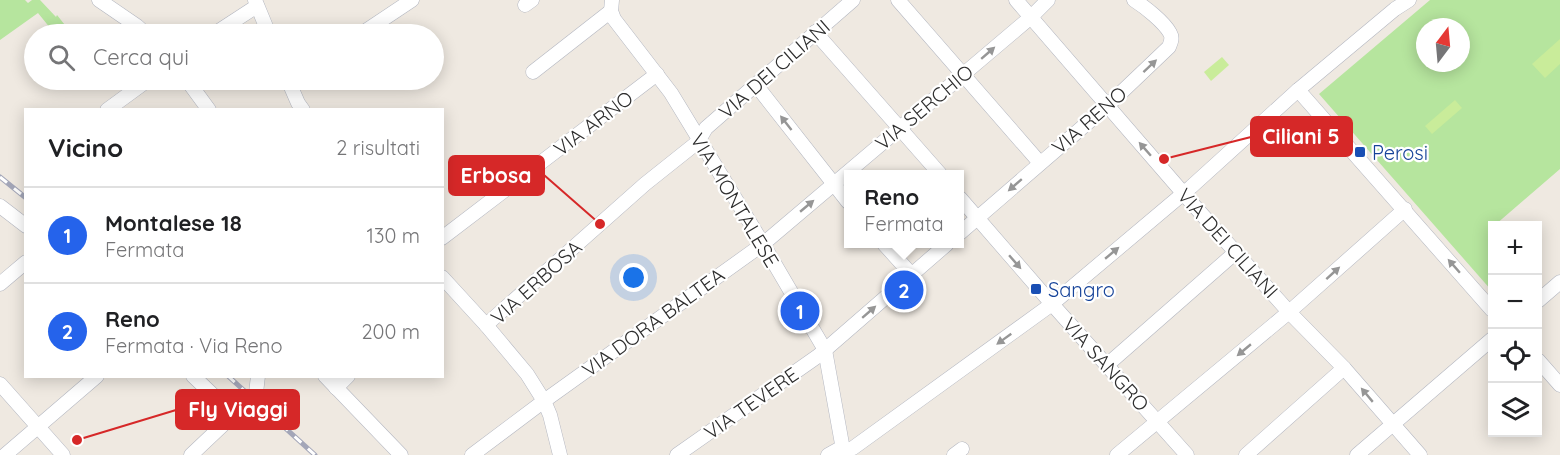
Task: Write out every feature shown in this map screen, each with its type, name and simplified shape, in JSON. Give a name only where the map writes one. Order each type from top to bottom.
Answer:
[{"type":"street","points":[[99,0],[134,24]]},
{"type":"street","points":[[376,24],[412,0]]},
{"type":"street","name":"VIA DEI CILIANI","points":[[699,140],[706,128],[853,0]]},
{"type":"street","points":[[898,0],[1040,163]]},
{"type":"street","name":"VIA DEI CILIANI","points":[[1016,0],[1183,193],[1289,312],[1344,368],[1420,455]]},
{"type":"street","name":"VIA SERCHIO","points":[[850,170],[1048,0]]},
{"type":"street","name":"VIA RENO","points":[[964,229],[1107,106],[1170,47],[1170,34],[1148,8],[1134,0]]},
{"type":"street","points":[[828,455],[837,450],[844,452],[853,448],[1052,304],[1191,187],[1298,90],[1398,4],[1409,0]]},
{"type":"street","points":[[228,24],[256,3],[265,24]]},
{"type":"street","points":[[533,72],[612,6]]},
{"type":"street","name":"VIA MONTALESE","points":[[612,6],[614,19],[671,93],[825,350],[844,452]]},
{"type":"street","points":[[816,32],[937,170]]},
{"type":"street","name":"VIA ARNO","points":[[444,236],[657,74]]},
{"type":"street","points":[[756,85],[844,196]]},
{"type":"street","points":[[110,108],[134,90]]},
{"type":"street","points":[[194,90],[207,108]]},
{"type":"street","points":[[294,90],[302,108]]},
{"type":"street","points":[[1298,90],[1488,305]]},
{"type":"street","name":"VIA ERBOSA","points":[[560,455],[544,401],[527,374],[486,325],[645,184],[699,140]]},
{"type":"street","name":"VIA SERCHIO","points":[[763,244],[844,176]]},
{"type":"street","name":"VIA SANGRO","points":[[964,203],[1187,455]]},
{"type":"street","points":[[0,206],[24,224]]},
{"type":"street","points":[[1117,455],[1289,312],[1405,209]]},
{"type":"street","name":"VIA DORA BALTEA","points":[[472,455],[763,244]]},
{"type":"street","points":[[888,248],[911,274]]},
{"type":"street","points":[[825,350],[941,248]]},
{"type":"street","points":[[1107,365],[1236,252]]},
{"type":"street","points":[[0,284],[24,264]]},
{"type":"street","points":[[444,282],[486,325]]},
{"type":"street","points":[[1542,298],[1560,282]]},
{"type":"street","points":[[1357,455],[1488,342]]},
{"type":"street","name":"VIA TEVERE","points":[[677,455],[825,350]]},
{"type":"street","points":[[1542,365],[1560,386]]},
{"type":"street","points":[[1246,455],[1344,368]]},
{"type":"street","points":[[5,455],[95,378]]},
{"type":"street","points":[[195,378],[213,395]]},
{"type":"street","points":[[191,455],[251,398],[257,378]]},
{"type":"street","points":[[327,378],[401,455]]},
{"type":"street","points":[[336,388],[346,378]]},
{"type":"street","points":[[0,384],[63,455]]},
{"type":"green space","points":[[0,0],[25,0],[28,3],[32,0],[40,0],[64,24],[47,24],[38,13],[0,40]]},
{"type":"green space","points":[[1430,0],[1560,0],[1560,169],[1500,221],[1488,221],[1488,286],[1319,94]]},
{"type":"green space","points":[[1560,39],[1560,64],[1545,78],[1532,64]]},
{"type":"green space","points":[[1222,57],[1229,65],[1211,81],[1204,72]]},
{"type":"green space","points":[[1455,100],[1462,108],[1432,134],[1425,126]]},
{"type":"railway","points":[[0,177],[24,196]]},
{"type":"railway","points":[[230,378],[315,455]]},
{"type":"place","name":"Perosi","points":[[1360,152]]},
{"type":"place","name":"Ciliani 5","points":[[1164,159]]},
{"type":"place","name":"Erbosa","points":[[600,224]]},
{"type":"place","name":"Sangro","points":[[1036,289]]},
{"type":"place","name":"Reno","points":[[904,290]]},
{"type":"place","name":"Montalese 18","points":[[800,311]]},
{"type":"place","name":"Fly Viaggi","points":[[77,440]]}]
